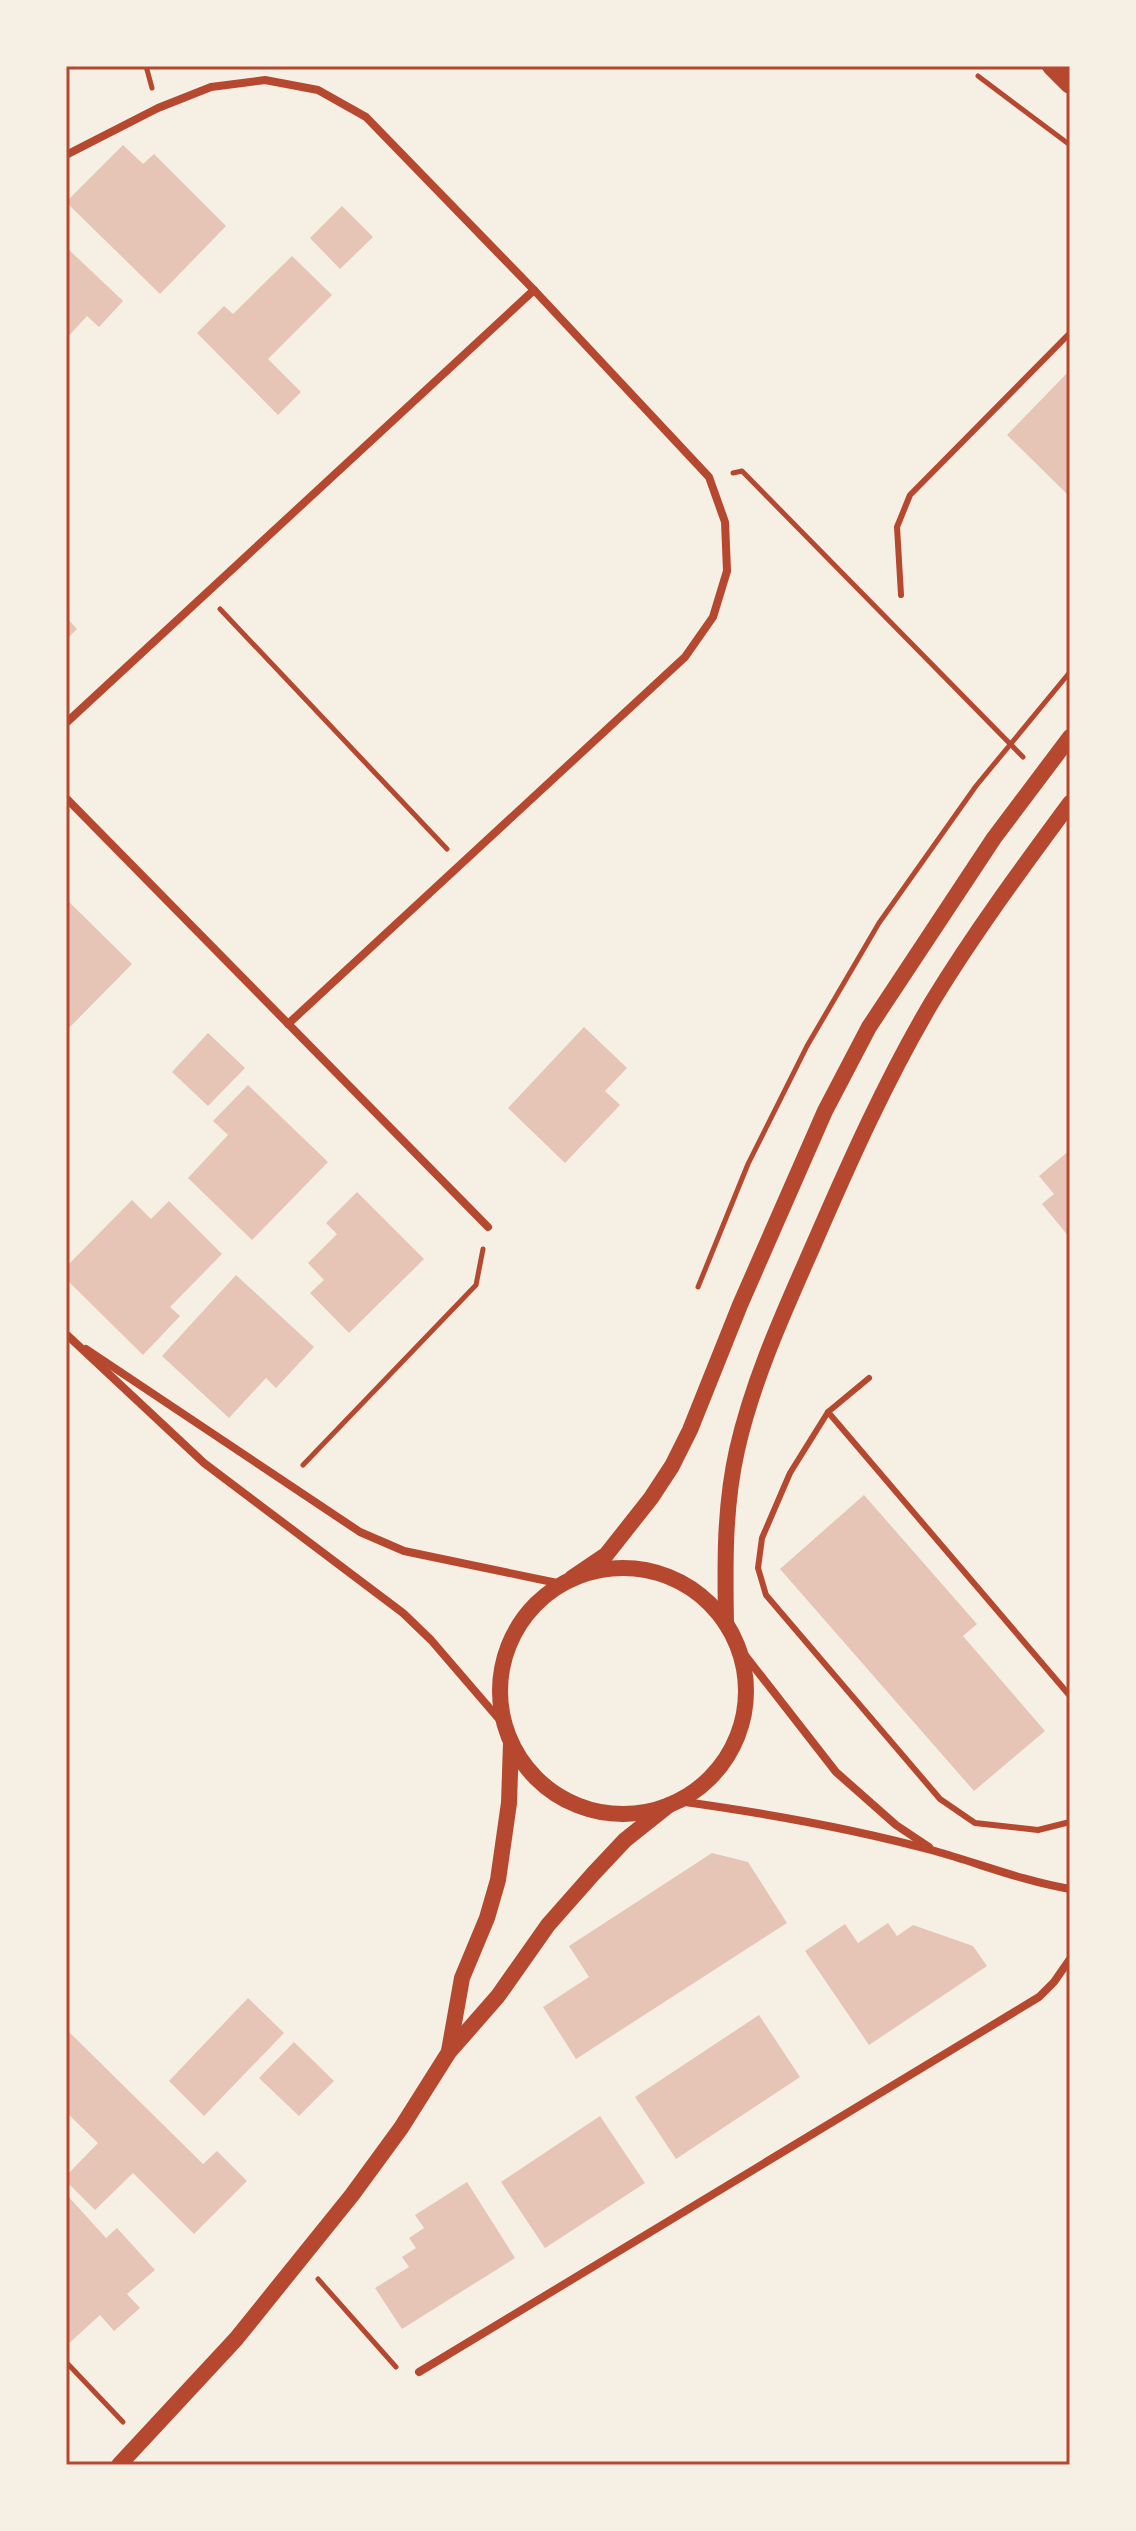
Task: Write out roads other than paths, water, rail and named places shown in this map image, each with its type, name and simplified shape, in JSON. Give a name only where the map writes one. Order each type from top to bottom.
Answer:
[{"type":"main road","points":[[1052,66],[1070,84]]},
{"type":"main road","points":[[449,2052],[462,1978],[487,1918],[498,1880],[507,1817],[508,1734],[501,1705],[500,1682],[511,1639],[536,1603],[606,1555],[672,1466],[825,1111],[869,1027],[994,838],[1070,737]]},
{"type":"main road","points":[[726,1624],[726,1527],[737,1449],[759,1374],[779,1322],[866,1126],[932,1003],[978,930],[1070,803]]},
{"type":"main road","points":[[119,2465],[236,2339],[302,2258],[401,2128],[449,2052],[498,1996],[548,1925],[625,1840],[698,1789],[728,1755],[744,1713],[744,1667],[726,1624],[700,1595],[667,1576],[629,1568],[609,1569],[567,1581]]},
{"type":"main road","points":[[508,1734],[532,1773],[547,1788],[565,1799],[585,1807],[627,1814],[674,1803]]},
{"type":"street","points":[[66,155],[158,108],[211,87],[265,80],[318,90],[366,117],[534,290],[709,477],[725,522],[727,571],[713,617],[685,657],[288,1024]]},
{"type":"street","points":[[66,723],[534,290]]},
{"type":"street","points":[[66,798],[488,1227]]},
{"type":"street","points":[[66,1334],[204,1463],[403,1613],[439,1649],[508,1734]]},
{"type":"street","points":[[75,1342],[360,1532],[404,1551],[567,1581]]},
{"type":"street","points":[[737,1645],[836,1772],[896,1825],[936,1851]]},
{"type":"street","points":[[674,1803],[790,1817],[936,1851],[1004,1874],[1070,1889]]},
{"type":"street","points":[[419,2372],[1039,1997],[1070,1959]]},
{"type":"lane","points":[[901,595],[897,527],[910,495],[1070,333]]},
{"type":"lane","points":[[869,1378],[828,1412],[790,1473],[762,1538],[758,1568],[766,1595],[940,1799],[975,1823],[1038,1830],[1070,1822]]},
{"type":"lane","points":[[828,1412],[1070,1696]]}]
